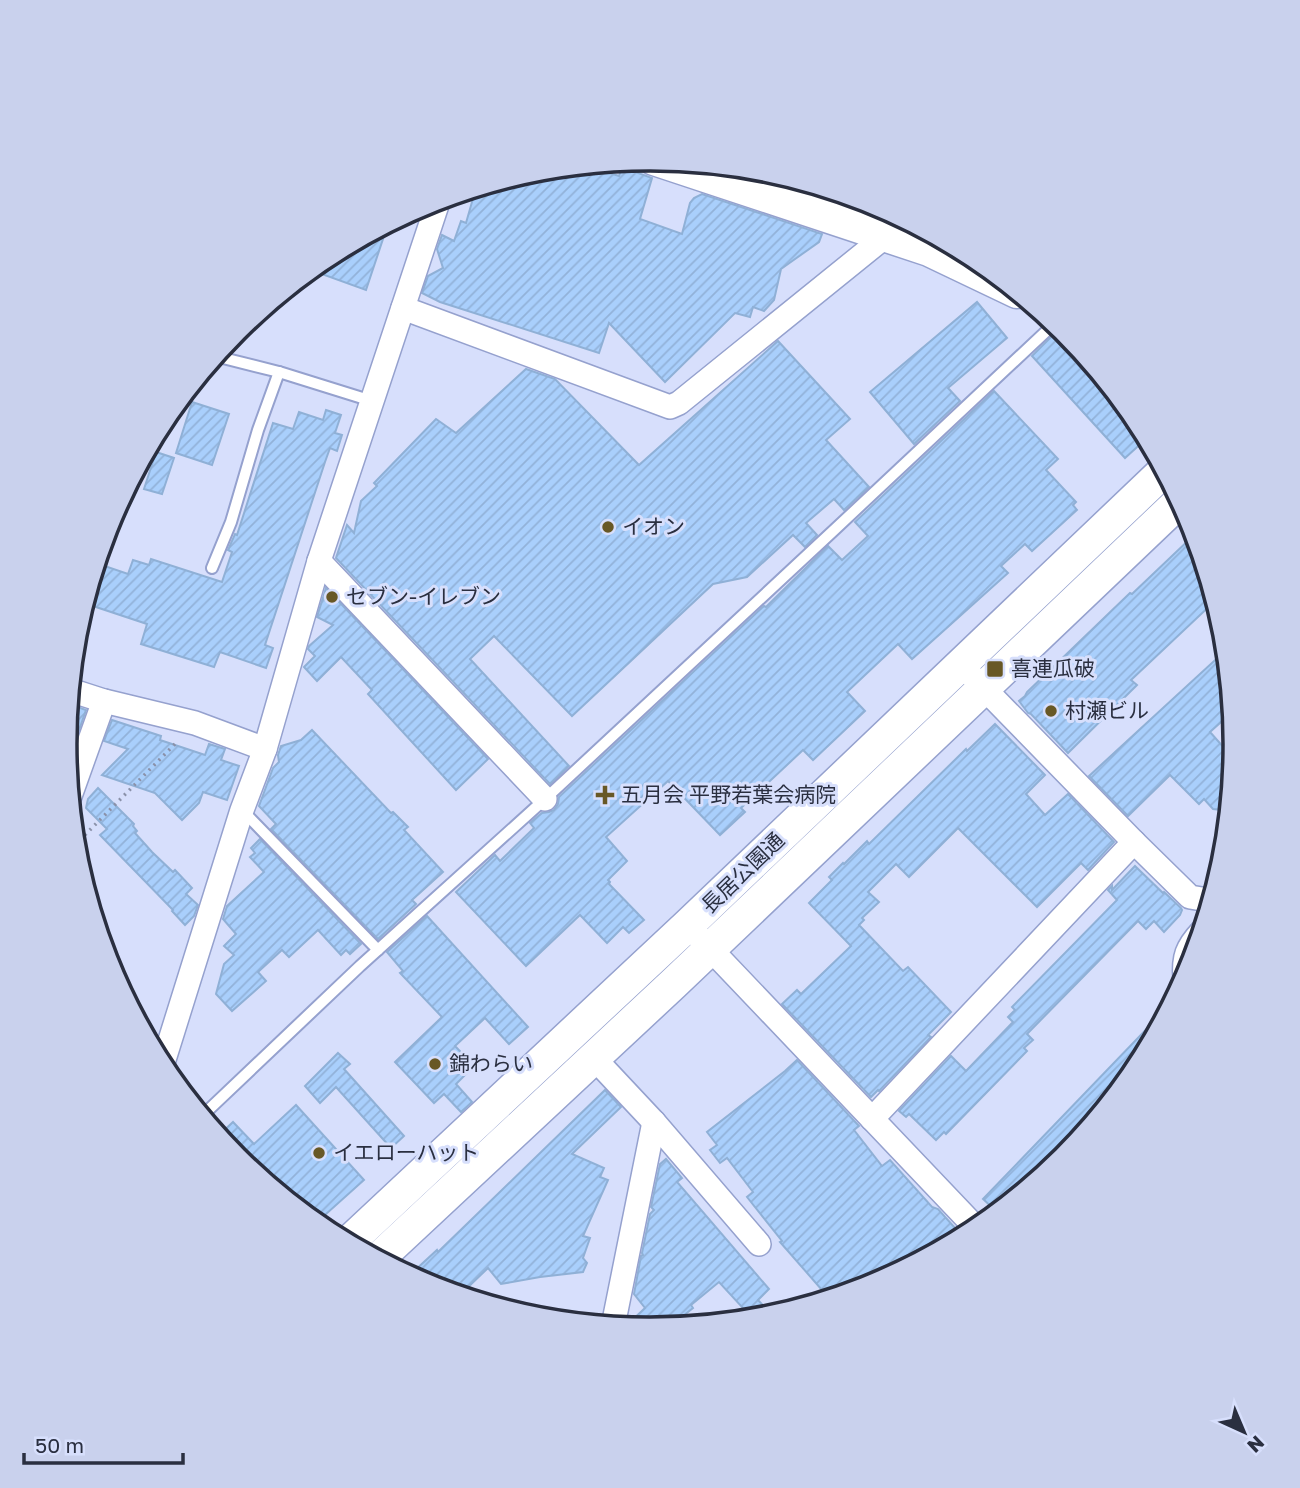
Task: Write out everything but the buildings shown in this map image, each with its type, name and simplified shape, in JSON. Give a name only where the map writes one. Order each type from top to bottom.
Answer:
[{"type":"main road","points":[[702,174],[929,250],[971,270]]},
{"type":"main road","name":"長居公園通","points":[[356,1235],[688,925],[1157,478]]},
{"type":"main road","name":"長居公園通","points":[[386,1252],[1172,509]]},
{"type":"street","points":[[167,1051],[242,810],[265,750],[319,561],[434,214]]},
{"type":"street","points":[[403,308],[670,407],[679,403],[887,235]]},
{"type":"street","points":[[319,561],[545,799]]},
{"type":"street","points":[[961,665],[1190,897],[1201,899]]},
{"type":"street","points":[[79,693],[195,723],[265,750]]},
{"type":"street","points":[[78,774],[104,701]]},
{"type":"street","points":[[872,1119],[1134,842]]},
{"type":"street","points":[[688,925],[968,1220]]},
{"type":"street","points":[[594,1058],[654,1122],[759,1244]]},
{"type":"street","points":[[614,1316],[654,1122]]},
{"type":"lane","points":[[209,1110],[377,950],[545,799],[1047,331]]},
{"type":"lane","points":[[226,359],[372,401]]},
{"type":"lane","points":[[212,568],[231,522],[258,430],[279,372]]},
{"type":"lane","points":[[242,810],[377,950]]},
{"type":"path","points":[[85,835],[195,723]]},
{"type":"place","name":"イオン","points":[[608,527]]},
{"type":"place","name":"セブン-イレブン","points":[[332,597]]},
{"type":"place","name":"喜連瓜破","points":[[995,669]]},
{"type":"place","name":"村瀬ビル","points":[[1051,711]]},
{"type":"place","name":"五月会 平野若葉会病院","points":[[605,795]]},
{"type":"place","name":"錦わらい","points":[[435,1064]]},
{"type":"place","name":"イエローハット","points":[[319,1153]]}]
